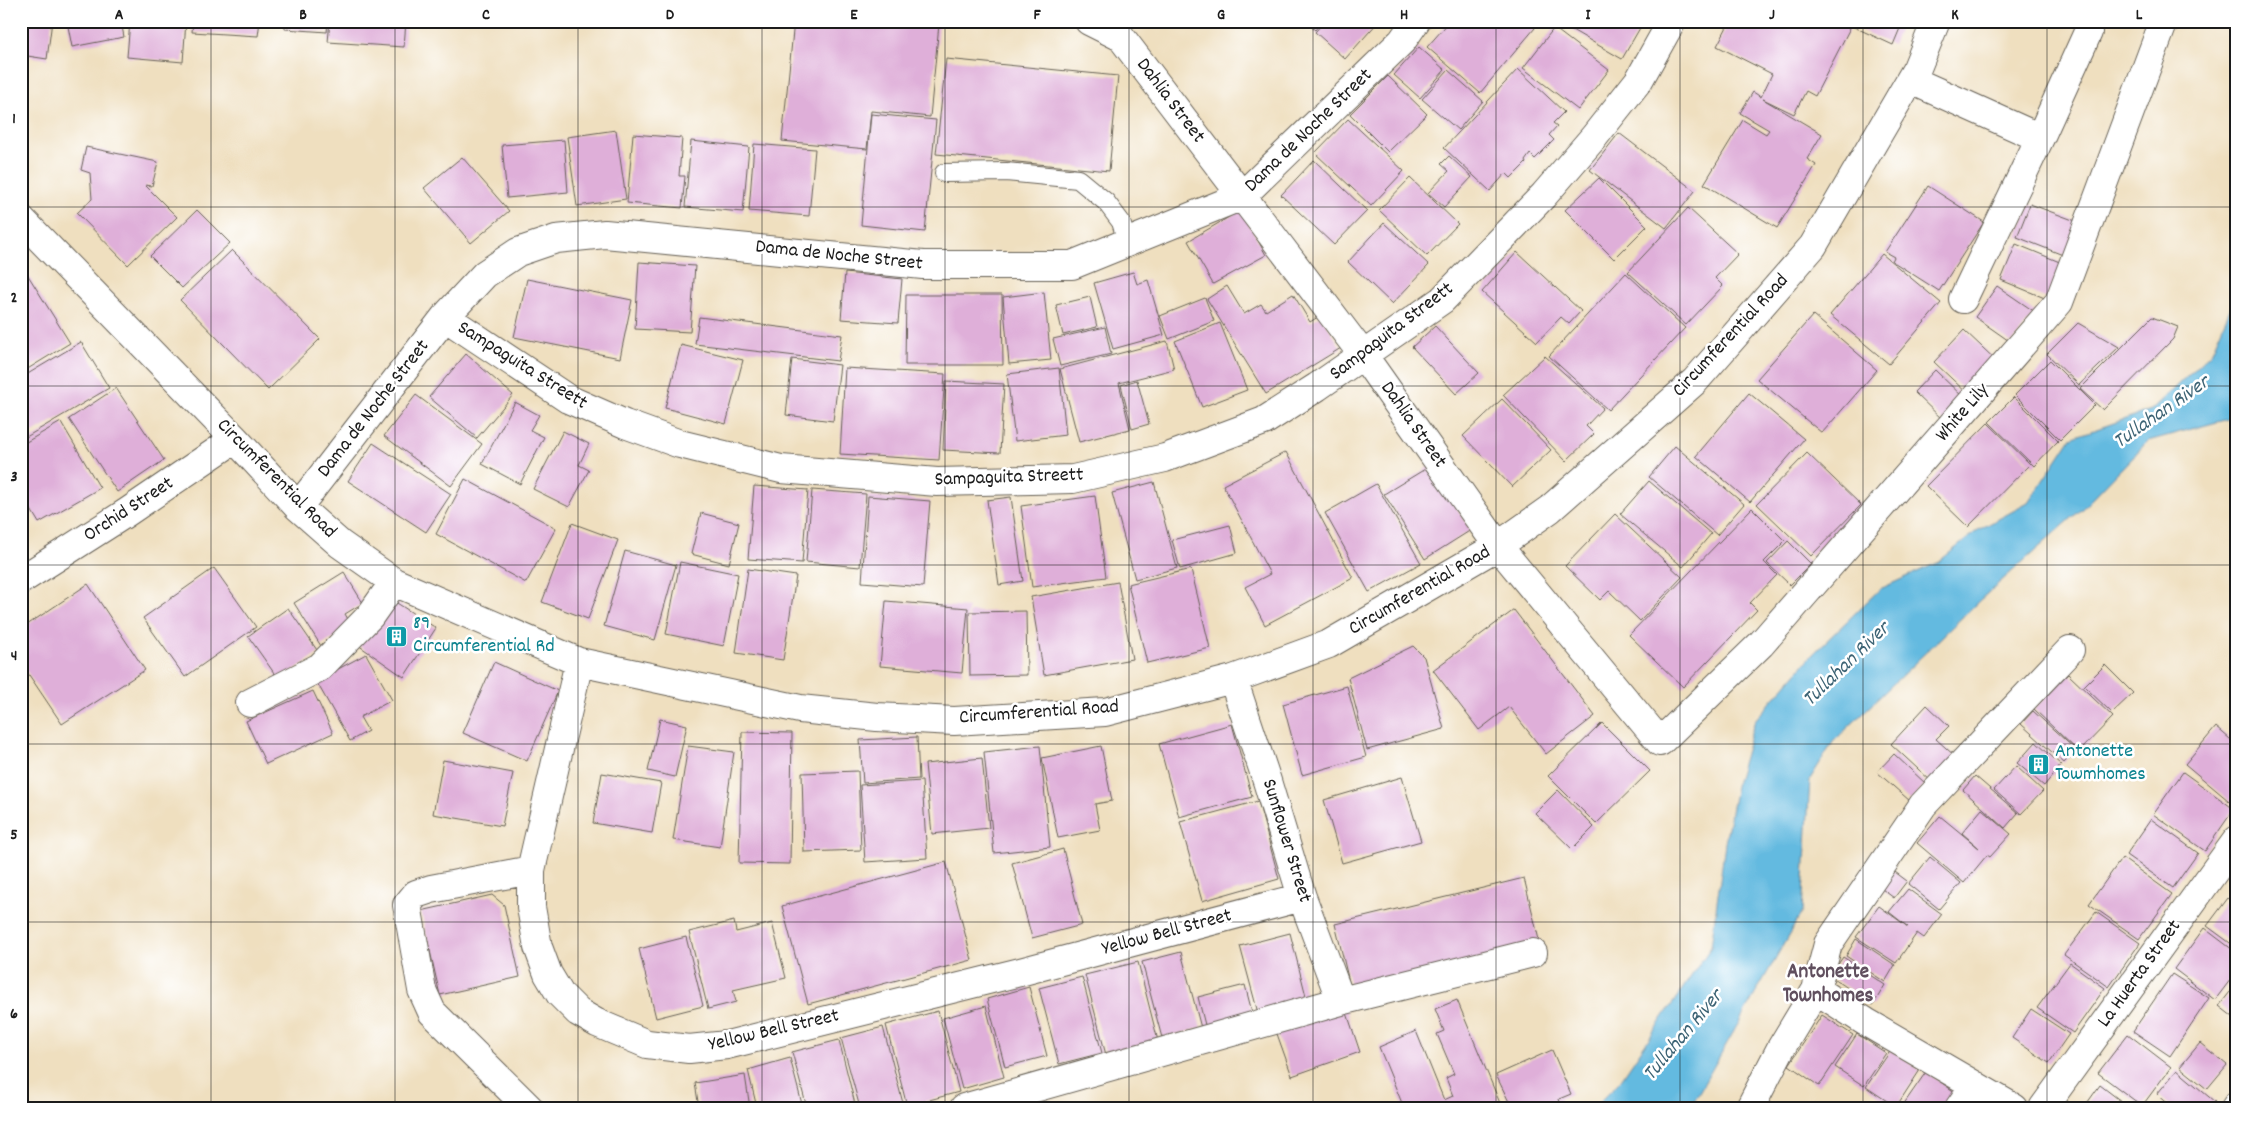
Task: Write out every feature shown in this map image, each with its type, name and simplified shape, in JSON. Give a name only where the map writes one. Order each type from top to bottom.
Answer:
[{"type":"street","name":"Dahlia Street","points":[[1089,21],[1122,37],[1363,355],[1498,546],[1660,742]]},
{"type":"street","name":"Dama de Noche Street","points":[[298,507],[445,317],[485,274],[518,252],[556,239],[605,234],[923,266],[1072,265],[1242,196],[1402,41],[1416,21]]},
{"type":"street","name":"Sampaguita Streett","points":[[445,317],[568,399],[625,424],[680,444],[781,469],[937,482],[1073,479],[1165,458],[1264,421],[1442,300],[1544,195],[1640,80],[1672,21]]},
{"type":"street","name":"Circumferential Road","points":[[23,224],[235,439],[298,507],[340,544],[394,582],[579,662],[800,709],[877,717],[954,721],[1105,712],[1233,680],[1329,644],[1498,546],[1550,509],[1695,381],[1813,246],[1911,80],[1936,21]]},
{"type":"street","name":"White Lily","points":[[1660,742],[1761,644],[2059,302],[2164,21]]},
{"type":"street","points":[[1963,299],[2088,32]]},
{"type":"street","points":[[1911,80],[2040,138]]},
{"type":"street","name":"Orchid Street","points":[[21,580],[126,514],[235,439]]},
{"type":"street","points":[[250,703],[320,667],[370,616],[394,582]]},
{"type":"street","points":[[1750,1108],[1781,1048],[1816,990],[1828,944],[1923,805],[2070,650]]},
{"type":"street","name":"Yellow Bell Street","points":[[579,662],[531,870],[531,907],[538,947],[548,974],[560,994],[578,1012],[597,1023],[647,1044],[689,1050],[727,1045],[1001,977],[1302,897]]},
{"type":"street","name":"Sunflower Street","points":[[1233,680],[1267,780],[1302,897],[1341,1001]]},
{"type":"street","name":"La Huerta Street","points":[[2043,1108],[2237,840]]},
{"type":"street","points":[[530,1108],[432,1012],[422,990],[407,905],[416,894],[431,889],[531,870]]},
{"type":"street","points":[[964,1108],[1341,1001],[1533,953]]},
{"type":"street","points":[[1816,990],[1866,1022],[2014,1108]]},
{"type":"street","points":[[1959,1108],[1975,1085]]},
{"type":"lane","points":[[944,172],[1006,172],[1078,179],[1106,202],[1120,222],[1127,242]]},
{"type":"water","name":"Tullahan River","points":[[2237,293],[2237,400],[2228,419],[2148,441],[2083,508],[1980,600],[1833,742],[1810,779],[1802,912],[1690,1108],[1593,1108],[1620,1081],[1711,947],[1725,843],[1737,781],[1755,720],[1814,653],[1880,589],[1937,563],[1978,530],[2028,503],[2071,438],[2151,410],[2211,353]]},
{"type":"building","points":[[28,21],[52,21],[47,59],[21,55],[21,22],[28,23]]},
{"type":"building","points":[[67,21],[121,21],[124,37],[72,47]]},
{"type":"building","points":[[130,21],[186,21],[183,62],[127,57]]},
{"type":"building","points":[[193,21],[260,21],[258,36],[192,32]]},
{"type":"building","points":[[285,21],[328,21],[327,32],[285,29]]},
{"type":"building","points":[[330,21],[406,21],[404,47],[328,42]]},
{"type":"building","points":[[794,21],[914,21],[939,24],[930,117],[871,111],[867,149],[782,141]]},
{"type":"building","points":[[1305,21],[1322,21],[1315,30]]},
{"type":"building","points":[[1325,21],[1379,21],[1345,59],[1315,32]]},
{"type":"building","points":[[1450,21],[1527,21],[1535,28],[1480,93],[1427,47]]},
{"type":"building","points":[[1561,21],[1644,21],[1622,59],[1560,23]]},
{"type":"building","points":[[1730,21],[1836,21],[1850,28],[1815,96],[1806,91],[1794,114],[1763,99],[1822,134],[1807,159],[1816,165],[1777,228],[1704,184],[1743,120],[1766,134],[1769,130],[1740,113],[1753,92],[1761,97],[1772,74],[1717,46]]},
{"type":"building","points":[[1841,21],[1903,21],[1893,45]]},
{"type":"building","points":[[1554,28],[1609,70],[1578,110],[1523,68]]},
{"type":"building","points":[[1419,47],[1445,70],[1420,98],[1394,75]]},
{"type":"building","points":[[946,59],[1118,76],[1109,171],[936,154]]},
{"type":"building","points":[[1518,69],[1564,112],[1553,123],[1557,126],[1549,135],[1554,140],[1535,159],[1530,154],[1525,161],[1526,163],[1511,178],[1506,173],[1490,191],[1444,148]]},
{"type":"building","points":[[1448,70],[1483,101],[1458,130],[1422,99]]},
{"type":"building","points":[[1388,76],[1427,114],[1388,152],[1350,114]]},
{"type":"building","points":[[871,114],[936,120],[925,232],[861,225]]},
{"type":"building","points":[[1348,119],[1404,171],[1371,206],[1315,153]]},
{"type":"building","points":[[616,130],[626,199],[577,206],[567,137]]},
{"type":"building","points":[[1619,133],[1695,191],[1666,228],[1590,170]]},
{"type":"building","points":[[633,134],[682,138],[679,176],[685,176],[682,208],[627,203]]},
{"type":"building","points":[[564,140],[568,192],[507,198],[502,145]]},
{"type":"building","points":[[691,141],[749,147],[743,212],[685,207]]},
{"type":"building","points":[[754,144],[815,149],[809,216],[749,211]]},
{"type":"building","points":[[86,147],[158,162],[152,186],[145,185],[177,217],[128,265],[77,213],[92,199],[90,173],[81,170]]},
{"type":"building","points":[[1449,156],[1472,177],[1444,207],[1428,193],[1449,171],[1441,164]]},
{"type":"building","points":[[462,157],[509,211],[471,243],[424,188]]},
{"type":"building","points":[[1314,160],[1367,211],[1334,245],[1281,195]]},
{"type":"building","points":[[1410,178],[1458,224],[1427,256],[1379,210]]},
{"type":"building","points":[[1599,178],[1647,226],[1614,259],[1565,210]]},
{"type":"building","points":[[1928,186],[1984,222],[1939,291],[1892,261],[1894,257],[1885,252]]},
{"type":"building","points":[[2030,204],[2081,223],[2068,257],[2017,237]]},
{"type":"building","points":[[1688,208],[1738,254],[1715,278],[1723,286],[1686,325],[1628,272]]},
{"type":"building","points":[[197,210],[230,243],[182,288],[150,256]]},
{"type":"building","points":[[1241,210],[1266,255],[1213,284],[1188,241]]},
{"type":"building","points":[[1384,223],[1429,265],[1392,304],[1348,262]]},
{"type":"building","points":[[2016,244],[2062,263],[2047,299],[2001,280]]},
{"type":"building","points":[[232,250],[320,339],[268,390],[180,300]]},
{"type":"building","points":[[1517,252],[1581,311],[1569,324],[1561,317],[1537,342],[1482,292]]},
{"type":"building","points":[[1882,254],[1941,303],[1889,364],[1830,315]]},
{"type":"building","points":[[639,262],[695,266],[690,332],[635,329]]},
{"type":"building","points":[[21,264],[70,343],[21,373]]},
{"type":"building","points":[[1133,272],[1137,284],[1148,280],[1164,335],[1113,349],[1094,283]]},
{"type":"building","points":[[845,273],[902,279],[898,323],[841,319]]},
{"type":"building","points":[[1626,273],[1685,328],[1608,410],[1549,356]]},
{"type":"building","points":[[527,279],[632,300],[620,358],[514,337]]},
{"type":"building","points":[[1227,286],[1244,314],[1261,304],[1266,311],[1293,294],[1310,322],[1321,315],[1341,348],[1266,394],[1207,299]]},
{"type":"building","points":[[1997,286],[2035,312],[2012,343],[1975,317]]},
{"type":"building","points":[[1044,292],[1051,360],[1009,364],[1003,297]]},
{"type":"building","points":[[906,295],[1002,295],[1003,365],[905,365]]},
{"type":"building","points":[[1090,297],[1097,327],[1063,335],[1056,305]]},
{"type":"building","points":[[1205,298],[1214,321],[1169,339],[1160,316]]},
{"type":"building","points":[[1813,315],[1877,370],[1822,433],[1757,379]]},
{"type":"building","points":[[699,317],[842,335],[838,361],[695,344]]},
{"type":"building","points":[[2152,317],[2178,327],[2173,339],[2103,410],[2080,389]]},
{"type":"building","points":[[1220,323],[1247,390],[1202,407],[1175,341]]},
{"type":"building","points":[[2078,323],[2119,347],[2079,385],[2047,354]]},
{"type":"building","points":[[1435,326],[1479,373],[1456,394],[1412,347]]},
{"type":"building","points":[[1105,327],[1111,354],[1060,366],[1053,339]]},
{"type":"building","points":[[1964,330],[2001,365],[1970,396],[1934,362]]},
{"type":"building","points":[[1167,341],[1174,369],[1119,383],[1130,429],[1079,442],[1060,369]]},
{"type":"building","points":[[81,342],[109,388],[21,440],[21,378]]},
{"type":"building","points":[[681,345],[743,360],[726,424],[665,408]]},
{"type":"building","points":[[466,354],[513,395],[477,438],[429,397]]},
{"type":"building","points":[[1545,356],[1603,408],[1586,426],[1594,434],[1566,461],[1503,395]]},
{"type":"building","points":[[792,359],[840,365],[833,421],[786,415]]},
{"type":"building","points":[[2050,360],[2095,405],[2060,440],[2015,395]]},
{"type":"building","points":[[845,368],[945,374],[939,460],[840,454]]},
{"type":"building","points":[[1059,368],[1066,435],[1015,441],[1007,374]]},
{"type":"building","points":[[1935,370],[1966,400],[1945,422],[1914,392]]},
{"type":"building","points":[[1137,380],[1149,424],[1132,429],[1121,385]]},
{"type":"building","points":[[946,381],[1004,384],[1000,453],[943,450]]},
{"type":"building","points":[[116,388],[164,460],[117,492],[69,419]]},
{"type":"building","points":[[1749,393],[1804,439],[1750,502],[1696,456]]},
{"type":"building","points":[[416,395],[482,444],[451,486],[384,436]]},
{"type":"building","points":[[2014,397],[2058,441],[2034,466],[1989,422]]},
{"type":"building","points":[[1502,399],[1551,450],[1512,487],[1463,436]]},
{"type":"building","points":[[515,402],[539,415],[530,430],[544,437],[520,484],[482,464]]},
{"type":"building","points":[[61,422],[100,488],[39,523],[21,493],[21,445]]},
{"type":"building","points":[[1988,423],[2030,464],[1968,527],[1926,486]]},
{"type":"building","points":[[563,431],[589,444],[579,465],[589,470],[569,507],[533,489]]},
{"type":"building","points":[[373,443],[451,494],[426,532],[348,481]]},
{"type":"building","points":[[1675,446],[1744,504],[1717,535],[1649,477]]},
{"type":"building","points":[[1286,452],[1353,578],[1265,625],[1245,587],[1270,574],[1223,485]]},
{"type":"building","points":[[1807,453],[1861,505],[1811,556],[1757,504]]},
{"type":"building","points":[[1430,466],[1471,530],[1425,559],[1384,494]]},
{"type":"building","points":[[465,479],[556,528],[526,583],[436,534]]},
{"type":"building","points":[[1649,481],[1711,534],[1683,567],[1620,514]]},
{"type":"building","points":[[1154,482],[1177,568],[1135,579],[1112,493]]},
{"type":"building","points":[[1376,484],[1421,563],[1369,592],[1325,513]]},
{"type":"building","points":[[754,486],[808,490],[802,563],[748,559]]},
{"type":"building","points":[[812,490],[866,494],[860,567],[806,562]]},
{"type":"building","points":[[868,496],[930,501],[923,587],[862,582]]},
{"type":"building","points":[[1095,496],[1106,577],[1032,587],[1021,506]]},
{"type":"building","points":[[1011,497],[1023,581],[999,585],[987,500]]},
{"type":"building","points":[[1752,508],[1785,541],[1764,562],[1777,575],[1750,603],[1757,610],[1683,687],[1629,635]]},
{"type":"building","points":[[701,513],[739,523],[729,564],[691,554]]},
{"type":"building","points":[[1615,514],[1682,577],[1640,621],[1609,591],[1600,600],[1565,566]]},
{"type":"building","points":[[572,523],[618,540],[588,619],[542,602]]},
{"type":"building","points":[[1230,525],[1237,553],[1180,569],[1172,540]]},
{"type":"building","points":[[1788,541],[1811,564],[1790,585],[1767,563]]},
{"type":"building","points":[[625,551],[676,565],[655,640],[604,626]]},
{"type":"building","points":[[680,562],[738,574],[724,646],[666,634]]},
{"type":"building","points":[[214,568],[256,627],[185,677],[143,618]]},
{"type":"building","points":[[748,569],[796,576],[783,660],[736,653]]},
{"type":"building","points":[[1191,569],[1210,648],[1147,663],[1128,584]]},
{"type":"building","points":[[344,572],[363,603],[345,614],[352,626],[321,646],[294,603]]},
{"type":"building","points":[[1118,582],[1132,659],[1044,675],[1031,597]]},
{"type":"building","points":[[88,584],[145,670],[62,724],[21,663],[21,629]]},
{"type":"building","name":"89 Circumferential Rd","points":[[389,598],[436,628],[404,677],[358,645]]},
{"type":"building","points":[[886,601],[968,608],[962,673],[880,666]]},
{"type":"building","points":[[288,608],[319,653],[279,680],[248,636]]},
{"type":"building","points":[[1514,610],[1595,716],[1546,754],[1509,707],[1479,730],[1433,670]]},
{"type":"building","points":[[1026,611],[1027,675],[970,676],[969,612]]},
{"type":"building","points":[[1413,646],[1424,657],[1444,729],[1367,750],[1348,678]]},
{"type":"building","points":[[366,654],[392,700],[360,717],[368,731],[350,741],[316,681]]},
{"type":"building","points":[[494,662],[558,691],[527,761],[463,733]]},
{"type":"building","points":[[2105,665],[2133,693],[2112,713],[2084,686]]},
{"type":"building","points":[[2068,674],[2113,717],[2079,752],[2034,709]]},
{"type":"building","points":[[1347,686],[1366,757],[1302,775],[1283,704]]},
{"type":"building","points":[[313,691],[333,733],[266,764],[246,721]]},
{"type":"building","points":[[1927,705],[1949,726],[1936,739],[1956,757],[1932,782],[1891,744]]},
{"type":"building","points":[[2033,711],[2076,750],[2064,763],[2021,724]]},
{"type":"building","points":[[660,719],[687,725],[675,777],[648,771]]},
{"type":"building","points":[[1602,723],[1650,771],[1596,824],[1548,776]]},
{"type":"building","points":[[1232,724],[1252,797],[1179,817],[1159,744]]},
{"type":"building","points":[[2216,727],[2237,745],[2235,806],[2185,764]]},
{"type":"building","points":[[742,732],[792,733],[790,864],[739,863]]},
{"type":"building","points":[[917,737],[919,779],[863,783],[860,740]]},
{"type":"building","name":"Antonette Towmhomes","points":[[2036,742],[2061,765],[2044,786],[2017,763]]},
{"type":"building","points":[[688,746],[734,752],[720,847],[673,840]]},
{"type":"building","points":[[1040,746],[1050,847],[994,853],[984,752]]},
{"type":"building","points":[[1101,746],[1112,801],[1095,804],[1100,830],[1058,838],[1042,758]]},
{"type":"building","points":[[1894,754],[1926,784],[1910,801],[1877,772]]},
{"type":"building","points":[[982,758],[989,828],[932,834],[925,764]]},
{"type":"building","points":[[443,760],[513,773],[502,826],[433,814]]},
{"type":"building","points":[[2016,766],[2043,791],[2021,814],[1994,790]]},
{"type":"building","points":[[858,771],[861,850],[804,852],[802,773]]},
{"type":"building","points":[[2183,772],[2234,809],[2205,851],[2153,814]]},
{"type":"building","points":[[602,773],[661,783],[652,833],[593,823]]},
{"type":"building","points":[[1975,776],[2018,813],[2005,828],[1963,790]]},
{"type":"building","points":[[1402,777],[1421,841],[1342,863],[1324,800]]},
{"type":"building","points":[[922,781],[927,858],[865,862],[860,785]]},
{"type":"building","points":[[1558,790],[1594,827],[1572,849],[1535,813]]},
{"type":"building","points":[[1258,801],[1279,879],[1202,901],[1180,822]]},
{"type":"building","points":[[1982,809],[2011,834],[1990,857],[1987,855],[1964,883],[1917,843],[1940,816],[1979,848],[1962,833]]},
{"type":"building","points":[[2151,819],[2198,853],[2173,888],[2126,855]]},
{"type":"building","points":[[1063,849],[1082,925],[1032,938],[1012,863]]},
{"type":"building","points":[[1930,857],[1961,883],[1939,909],[1908,884]]},
{"type":"building","points":[[2122,858],[2172,894],[2139,939],[2089,904]]},
{"type":"building","points":[[946,862],[972,960],[808,1004],[782,906]]},
{"type":"building","points":[[1891,869],[1907,881],[1894,898],[1878,886]]},
{"type":"building","points":[[1524,878],[1540,944],[1351,990],[1335,924]]},
{"type":"building","points":[[1908,889],[1942,914],[1924,938],[1917,933],[1896,963],[1856,937],[1879,906],[1908,927],[1889,912]]},
{"type":"building","points":[[492,895],[504,905],[520,977],[440,995],[421,911]]},
{"type":"building","points":[[2228,898],[2237,905],[2237,948],[2207,926]]},
{"type":"building","points":[[2096,912],[2140,943],[2109,987],[2064,955]]},
{"type":"building","points":[[734,921],[736,932],[772,923],[786,978],[733,990],[736,1002],[708,1009],[689,932]]},
{"type":"building","points":[[2204,928],[2237,953],[2237,971],[2215,1000],[2174,969]]},
{"type":"building","points":[[1290,933],[1307,1000],[1258,1013],[1240,946]]},
{"type":"building","points":[[686,937],[703,1006],[656,1018],[639,949]]},
{"type":"building","points":[[1856,939],[1895,965],[1885,982],[1846,956]]},
{"type":"building","points":[[1181,952],[1201,1028],[1162,1038],[1142,962]]},
{"type":"building","points":[[1843,957],[1885,985],[1873,1005],[1830,976]]},
{"type":"building","points":[[1138,962],[1158,1041],[1106,1055],[1085,975]]},
{"type":"building","points":[[2070,963],[2105,988],[2073,1033],[2037,1008]]},
{"type":"building","points":[[2172,974],[2209,998],[2170,1056],[2133,1031]]},
{"type":"building","points":[[1082,977],[1102,1053],[1059,1064],[1039,988]]},
{"type":"building","points":[[2237,983],[2237,1020],[2219,1006]]},
{"type":"building","points":[[1245,985],[1253,1016],[1206,1029],[1198,997]]},
{"type":"building","points":[[1029,987],[1047,1056],[1005,1067],[987,999]]},
{"type":"building","points":[[1457,1000],[1502,1108],[1404,1108],[1379,1047],[1416,1031],[1444,1100],[1453,1096],[1446,1078],[1454,1074],[1437,1034],[1444,1031],[1435,1009]]},
{"type":"building","points":[[986,1006],[1004,1077],[962,1089],[943,1018]]},
{"type":"building","points":[[1345,1007],[1360,1052],[1292,1076],[1276,1031]]},
{"type":"building","points":[[2031,1009],[2069,1034],[2049,1063],[2012,1038]]},
{"type":"building","points":[[938,1011],[959,1092],[907,1106],[886,1025]]},
{"type":"building","points":[[1822,1015],[1853,1035],[1819,1086],[1789,1065]]},
{"type":"building","points":[[883,1027],[904,1107],[860,1108],[841,1038]]},
{"type":"building","points":[[1857,1034],[1886,1053],[1864,1086],[1835,1067]]},
{"type":"building","points":[[2128,1034],[2171,1067],[2142,1106],[2098,1073]]},
{"type":"building","points":[[839,1040],[856,1108],[807,1108],[792,1052]]},
{"type":"building","points":[[2200,1043],[2227,1065],[2207,1089],[2180,1067]]},
{"type":"building","points":[[1552,1050],[1571,1094],[1559,1099],[1562,1108],[1512,1108],[1496,1075]]},
{"type":"building","points":[[1891,1050],[1920,1070],[1896,1107],[1866,1087]]},
{"type":"building","points":[[790,1058],[803,1108],[757,1108],[748,1070]]},
{"type":"building","points":[[2177,1070],[2215,1102],[2210,1108],[2173,1108],[2157,1094]]},
{"type":"building","points":[[1926,1072],[1962,1097],[1955,1108],[1901,1108]]},
{"type":"building","points":[[745,1075],[750,1108],[699,1108],[695,1083]]},
{"type":"building","points":[[2100,1085],[2130,1108],[2087,1108],[2085,1106]]},
{"type":"place","name":"89 Circumferential Rd","points":[[397,636]]},
{"type":"place","name":"Antonette Towmhomes","points":[[2039,764]]},
{"type":"district","name":"Antonette Townhomes","points":[[1828,985]]}]
